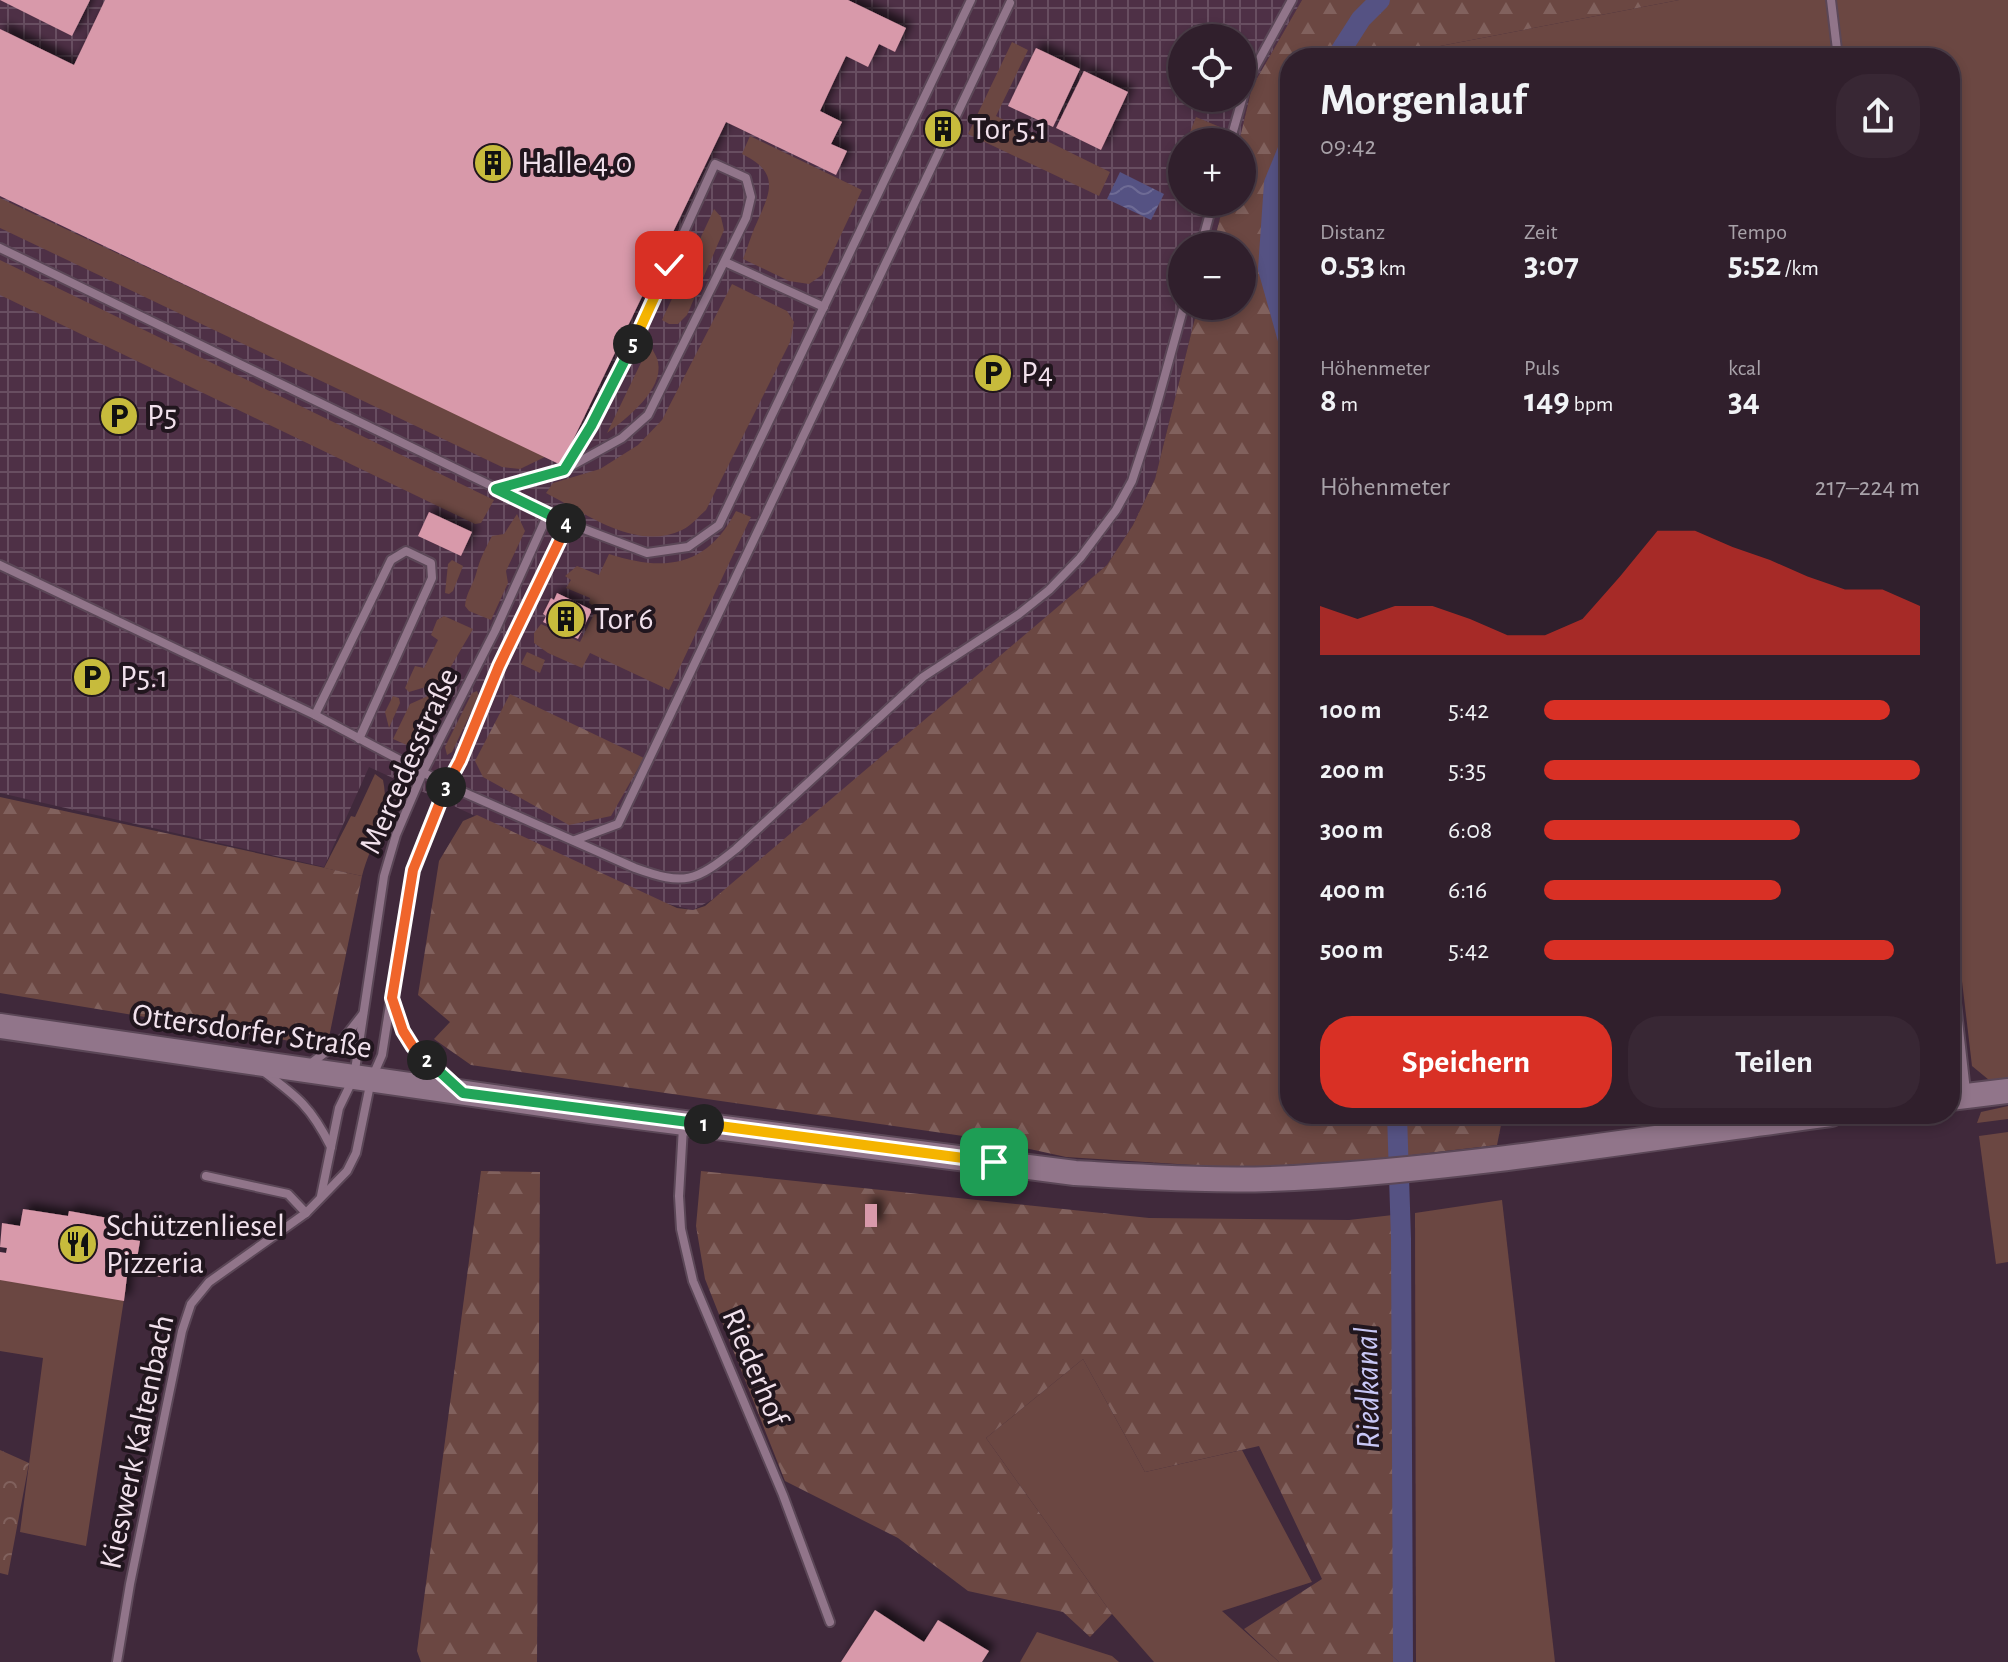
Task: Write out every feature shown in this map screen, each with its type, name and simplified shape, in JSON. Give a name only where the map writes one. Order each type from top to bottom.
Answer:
[{"type":"street","name":"Ottersdorfer Straße","points":[[0,1026],[463,1093],[1075,1173],[1216,1180],[1292,1178],[1422,1168],[1755,1124]]},
{"type":"street","points":[[1960,1097],[2008,1091]]},
{"type":"lane","points":[[0,248],[568,523],[647,553],[688,547],[719,525],[971,0]]},
{"type":"lane","points":[[1234,128],[1247,82],[1292,0]]},
{"type":"lane","points":[[1831,0],[1837,48]]},
{"type":"lane","points":[[575,840],[618,824],[1010,3]]},
{"type":"lane","points":[[496,489],[564,470],[622,438],[648,415],[746,218],[751,197],[746,178],[715,164],[623,366],[564,470]]},
{"type":"lane","points":[[725,262],[824,307]]},
{"type":"lane","points":[[0,565],[315,715],[447,785],[662,878],[685,880],[707,872],[736,849],[923,677],[1019,614],[1049,590],[1080,558],[1116,510],[1132,481],[1180,320]]},
{"type":"lane","name":"Mercedesstraße","points":[[362,1078],[363,1014],[384,876],[396,835],[423,772],[504,612],[548,514]]},
{"type":"lane","name":"Mercedesstraße","points":[[362,1078],[382,1055],[413,870],[447,785],[568,523]]},
{"type":"lane","points":[[315,715],[391,560],[406,551],[431,563],[432,578],[359,739]]},
{"type":"lane","points":[[392,998],[403,1031],[413,1047],[463,1093]]},
{"type":"lane","points":[[301,1070],[345,1037],[363,1014]]},
{"type":"lane","points":[[252,1064],[304,1103],[331,1147]]},
{"type":"lane","points":[[321,1197],[339,1108],[362,1078]]},
{"type":"lane","name":"Kieswerk Kaltenbach","points":[[117,1662],[176,1361],[191,1304],[209,1282],[306,1213],[347,1171],[356,1153],[362,1078]]},
{"type":"lane","name":"Riederhof","points":[[683,1122],[679,1196],[681,1229],[693,1281],[783,1495],[830,1622]]},
{"type":"lane","points":[[206,1176],[288,1194],[306,1213]]},
{"type":"shaded area","points":[[0,0],[1302,0],[1256,80],[1256,24],[1168,24],[1168,112],[1246,112],[1242,128],[1168,128],[1168,216],[1220,216],[1216,232],[1168,232],[1168,320],[1195,320],[1155,479],[1133,525],[1107,565],[719,896],[693,910],[664,903],[369,767],[324,867],[0,793]]},
{"type":"green space","points":[[1302,0],[1679,0],[1430,48],[1280,48],[1280,1124],[1501,1124],[1497,1145],[1377,1159],[1241,1168],[1066,1157],[984,1139],[471,1065],[434,1039],[450,1022],[418,995],[439,861],[463,821],[477,815],[677,908],[693,910],[705,906],[1107,565],[1133,525],[1155,479],[1195,320],[1256,320],[1256,232],[1216,232],[1220,216],[1256,216],[1256,128],[1242,128],[1246,112],[1256,112],[1256,80]]},
{"type":"green space","points":[[1679,0],[2008,0],[2008,1078],[1989,1080],[1972,1066],[1960,964],[1960,48],[1430,48]]},
{"type":"green space","points":[[1012,42],[1028,50],[996,116],[1110,172],[1099,196],[968,134]]},
{"type":"green space","points":[[1196,117],[1220,127],[1220,128],[1192,128]]},
{"type":"green space","points":[[750,136],[862,190],[822,275],[809,284],[789,281],[743,259],[769,187],[764,170],[742,154]]},
{"type":"green space","points":[[0,198],[547,456],[520,469],[502,467],[0,228]]},
{"type":"green space","points":[[714,209],[721,217],[724,230],[687,315],[678,324],[669,324],[662,320]]},
{"type":"green space","points":[[0,260],[494,500],[481,523],[475,524],[0,295]]},
{"type":"green space","points":[[732,284],[787,311],[794,322],[790,342],[706,510],[682,530],[665,536],[647,536],[611,527],[546,493],[553,483],[600,469],[638,445],[662,420]]},
{"type":"green space","points":[[650,344],[658,362],[655,383],[642,403],[607,433]]},
{"type":"green space","points":[[736,511],[751,517],[669,690],[590,653],[582,668],[548,653],[534,643],[534,633],[541,624],[580,642],[597,608],[589,603],[590,598],[566,588],[571,580],[565,576],[577,566],[599,575],[609,554],[648,563],[683,560],[712,544]]},
{"type":"green space","points":[[517,514],[525,531],[506,571],[508,583],[491,620],[469,611],[466,601],[492,536],[504,534]]},
{"type":"green space","points":[[452,560],[463,566],[449,594],[445,593],[448,564]]},
{"type":"green space","points":[[444,616],[473,629],[447,673],[436,684],[409,692],[405,688],[415,666],[424,668],[438,640],[431,635],[437,620]]},
{"type":"green space","points":[[527,652],[545,660],[540,673],[521,664]]},
{"type":"green space","points":[[455,684],[425,746],[416,749],[393,739],[410,704]]},
{"type":"green space","points":[[477,691],[479,696],[452,752],[447,755],[445,747],[472,693]]},
{"type":"green space","points":[[510,694],[644,758],[611,816],[569,825],[483,777],[475,761]]},
{"type":"green space","points":[[393,696],[399,698],[400,703],[389,728],[385,712]]},
{"type":"green space","points":[[375,774],[383,780],[384,805],[362,876],[324,868],[351,816],[355,817]]},
{"type":"green space","points":[[0,797],[362,876],[327,1047],[0,993]]},
{"type":"green space","points":[[2008,1106],[2008,1119],[1977,1123],[1981,1112]]},
{"type":"green space","points":[[2008,1132],[2008,1262],[1996,1264],[1979,1136]]},
{"type":"green space","points":[[481,1171],[540,1172],[537,1662],[421,1662],[417,1651]]},
{"type":"green space","points":[[701,1171],[1149,1218],[1349,1220],[1393,1215],[1394,1662],[1279,1662],[1244,1629],[1322,1579],[1259,1446],[1145,1472],[1083,1359],[986,1438],[1112,1614],[1090,1637],[1063,1612],[968,1591],[898,1538],[785,1481],[705,1279],[696,1226]]},
{"type":"green space","points":[[1502,1200],[1555,1662],[1416,1662],[1415,1213]]},
{"type":"green space","points":[[0,1265],[126,1286],[86,1546],[20,1532],[43,1358],[0,1351]]},
{"type":"green space","points":[[1083,1359],[1145,1472],[1242,1450],[1312,1582],[1222,1611],[1279,1662],[1154,1662],[1112,1614],[986,1438]]},
{"type":"green space","points":[[0,1450],[29,1463],[8,1575],[0,1573]]},
{"type":"green space","points":[[1037,1632],[1112,1656],[1119,1662],[1020,1662]]},
{"type":"water","points":[[1120,172],[1164,194],[1151,220],[1107,199]]},
{"type":"building","points":[[0,0],[90,0],[72,36]]},
{"type":"building","name":"Halle 4.0","points":[[105,0],[848,0],[906,28],[895,52],[879,44],[868,67],[846,56],[834,81],[820,111],[842,122],[831,144],[847,151],[836,175],[726,122],[561,465],[0,196],[0,29],[74,65]]},
{"type":"building","points":[[1036,48],[1080,69],[1053,127],[1008,106]]},
{"type":"building","points":[[1084,71],[1128,92],[1101,150],[1056,128]]},
{"type":"building","name":"Tor 5.1","points":[[943,121],[949,124],[943,137],[937,134]]},
{"type":"building","points":[[429,512],[472,532],[461,556],[418,536]]},
{"type":"building","name":"Tor 6","points":[[557,593],[592,610],[578,639],[543,622],[546,616],[543,614]]},
{"type":"building","points":[[865,1204],[877,1204],[877,1227],[865,1227]]},
{"type":"building","name":"Schützenliesel Pizzeria","points":[[23,1209],[68,1216],[69,1211],[108,1218],[105,1235],[140,1241],[135,1270],[128,1268],[124,1301],[0,1280],[0,1252],[6,1253],[7,1248],[0,1247],[2,1223],[20,1226]]},
{"type":"building","points":[[145,1266],[162,1269],[161,1277],[143,1274]]},
{"type":"building","points":[[875,1610],[924,1642],[938,1620],[989,1651],[982,1662],[841,1662]]},
{"type":"waterway","name":"Riedkanal","points":[[1342,48],[1361,19],[1380,0]]},
{"type":"waterway","name":"Riedkanal","points":[[1280,168],[1274,183],[1268,269],[1280,312]]},
{"type":"waterway","name":"Riedkanal","points":[[1397,1124],[1401,1239],[1403,1662]]},
{"type":"place","name":"Tor 5.1","points":[[943,129]]},
{"type":"place","name":"Halle 4.0","points":[[493,163]]},
{"type":"place","name":"P4","points":[[993,373]]},
{"type":"place","name":"P5","points":[[119,416]]},
{"type":"place","name":"Tor 6","points":[[566,619]]},
{"type":"place","name":"P5.1","points":[[92,677]]},
{"type":"place","name":"Schützenliesel Pizzeria","points":[[78,1244]]},
{"type":"route","points":[[669,265],[623,366],[564,470],[496,489],[568,523],[499,666],[460,761],[424,836],[405,909],[392,998],[395,1014],[413,1047],[463,1093],[994,1162]]}]
